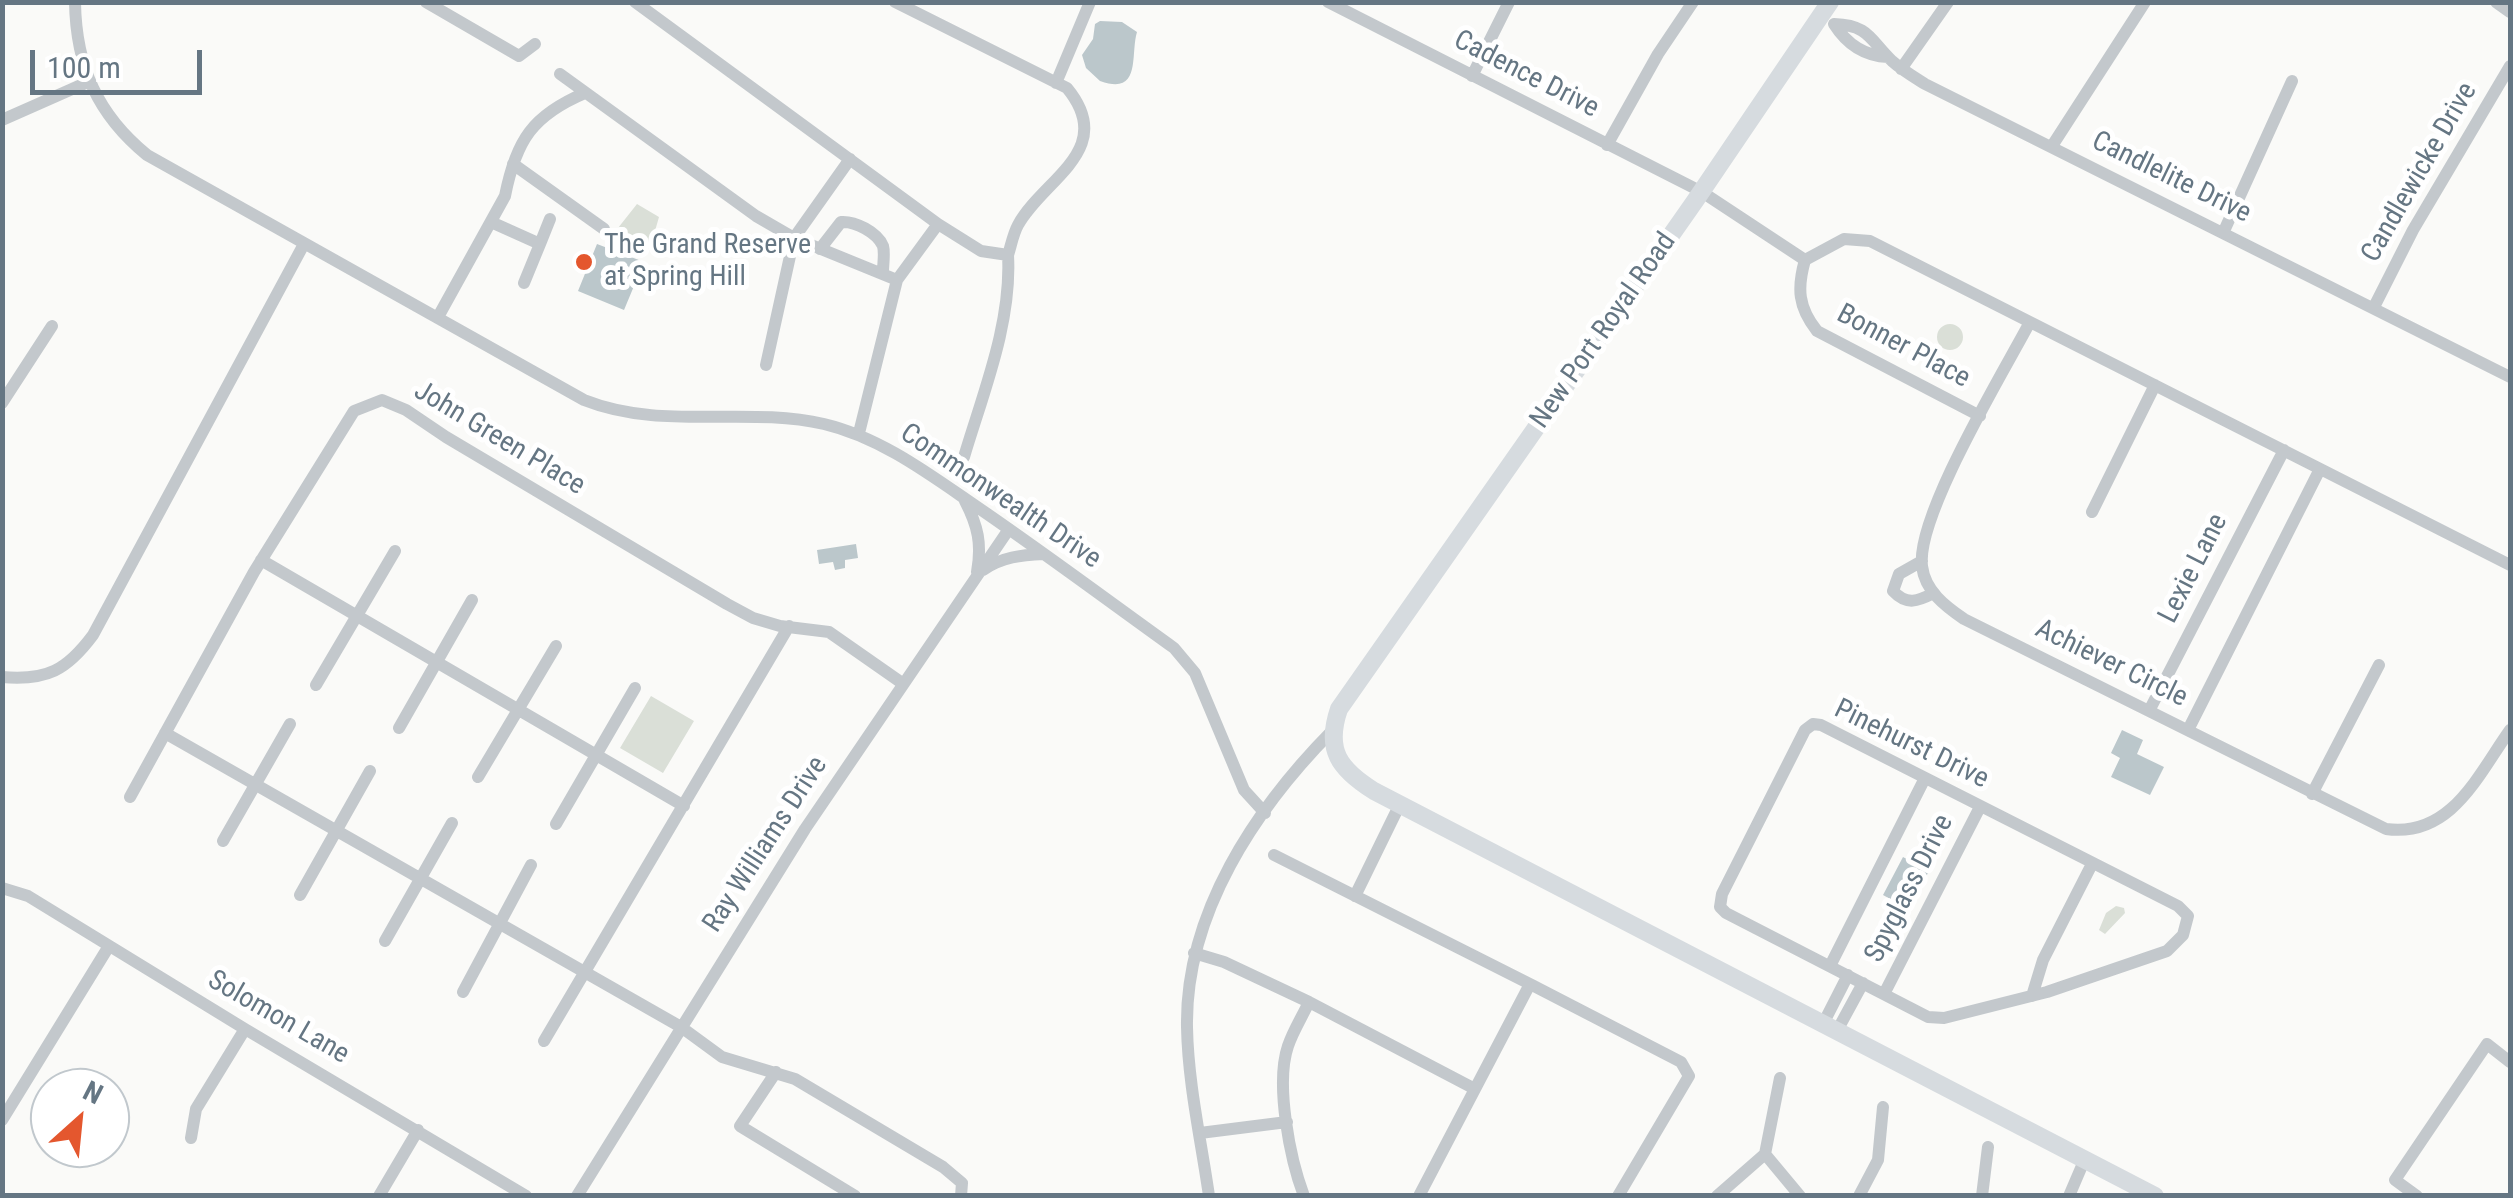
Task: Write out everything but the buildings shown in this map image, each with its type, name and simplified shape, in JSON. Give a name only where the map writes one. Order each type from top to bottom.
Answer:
[{"type":"main road","name":"New Port Royal Road","points":[[1332,731],[1339,709],[1374,657],[1828,14]]},
{"type":"main road","points":[[1332,731],[1337,756],[1348,772],[1400,804],[2155,1196]]},
{"type":"street","points":[[2,120],[88,82],[75,2]]},
{"type":"street","points":[[426,2],[519,56],[535,44]]},
{"type":"street","points":[[635,2],[938,224],[981,251],[1008,255]]},
{"type":"street","points":[[895,2],[1067,88],[1078,102],[1084,121],[1082,144],[1072,165],[1018,225],[1008,255],[1010,282],[994,360],[964,458]]},
{"type":"street","points":[[1056,83],[1090,2]]},
{"type":"street","points":[[1472,76],[1509,2]]},
{"type":"street","points":[[1608,145],[1658,54],[1693,2]]},
{"type":"street","points":[[1901,68],[1948,2]]},
{"type":"street","points":[[2052,146],[2145,2]]},
{"type":"street","points":[[2496,2],[2510,12]]},
{"type":"street","name":"Cadence Drive","points":[[1335,4],[1702,192]]},
{"type":"street","name":"Candlelite Drive","points":[[1828,14],[1879,42],[1888,57],[1925,84],[2510,377]]},
{"type":"street","name":"Candlewicke Drive","points":[[2374,306],[2447,170],[2510,66]]},
{"type":"street","points":[[560,74],[756,216],[794,238],[898,280]]},
{"type":"street","points":[[2224,231],[2292,81]]},
{"type":"street","name":"Commonwealth Drive","points":[[88,82],[120,133],[148,155],[584,400],[652,418],[769,418],[818,423],[859,433],[963,497],[1174,648],[1196,673],[1244,790],[1265,813]]},
{"type":"street","points":[[438,317],[505,196],[513,164],[537,121],[552,107],[585,93]]},
{"type":"street","points":[[766,364],[794,238],[850,159]]},
{"type":"street","points":[[513,164],[604,229]]},
{"type":"street","points":[[1702,192],[1805,260],[1844,239],[1870,241],[2510,565]]},
{"type":"street","points":[[524,283],[550,219]]},
{"type":"street","points":[[491,222],[540,244]]},
{"type":"street","points":[[820,249],[842,222],[851,222],[884,248],[883,271]]},
{"type":"street","points":[[859,433],[898,280],[938,224]]},
{"type":"street","points":[[2,677],[27,679],[49,674],[74,660],[93,635],[304,244]]},
{"type":"street","name":"Bonner Place","points":[[1805,260],[1798,292],[1802,308],[1817,331],[1980,416]]},
{"type":"street","points":[[1922,562],[1899,574],[1893,591],[1903,600],[1910,602],[1934,593],[1928,587],[1922,544],[1937,502],[2030,322]]},
{"type":"street","points":[[2,402],[52,326]]},
{"type":"street","points":[[2092,512],[2155,385]]},
{"type":"street","name":"John Green Place","points":[[130,797],[261,560],[354,411],[382,400],[406,410],[446,438],[727,604],[754,618],[829,632],[902,683]]},
{"type":"street","name":"Lexie Lane","points":[[2149,711],[2284,450]]},
{"type":"street","points":[[2188,730],[2320,468]]},
{"type":"street","points":[[963,497],[977,525],[980,551],[976,574]]},
{"type":"street","name":"Ray Williams Drive","points":[[577,1196],[805,829],[1009,529]]},
{"type":"street","points":[[316,685],[395,551]]},
{"type":"street","points":[[976,574],[1019,555],[1044,554]]},
{"type":"street","points":[[261,560],[684,806]]},
{"type":"street","name":"Achiever Circle","points":[[1934,593],[1964,619],[2386,829],[2430,826],[2449,813],[2510,730]]},
{"type":"street","points":[[398,728],[472,600]]},
{"type":"street","points":[[544,1041],[789,626]]},
{"type":"street","points":[[478,777],[556,646]]},
{"type":"street","points":[[2312,794],[2379,665]]},
{"type":"street","points":[[556,824],[635,688]]},
{"type":"street","points":[[222,841],[290,724]]},
{"type":"street","name":"Pinehurst Drive","points":[[1812,724],[1822,725],[1925,778],[2178,906],[2188,916],[2183,934],[2167,951],[2032,996],[1944,1018],[1928,1017],[1726,914],[1720,906],[1722,894],[1804,730],[1812,724]]},
{"type":"street","points":[[1208,1196],[1187,1031],[1194,952],[1237,853],[1299,764],[1332,731]]},
{"type":"street","points":[[166,733],[681,1027],[722,1057],[795,1079],[943,1167],[962,1183],[961,1196]]},
{"type":"street","points":[[300,895],[370,770]]},
{"type":"street","points":[[1830,966],[1925,778]]},
{"type":"street","points":[[1354,896],[1400,804]]},
{"type":"street","name":"Spyglass Drive","points":[[1884,994],[1980,807]]},
{"type":"street","points":[[385,941],[452,823]]},
{"type":"street","points":[[1274,855],[1682,1062],[1689,1076],[1618,1196]]},
{"type":"street","points":[[2032,996],[2042,960],[2092,864]]},
{"type":"street","points":[[463,992],[532,865]]},
{"type":"street","name":"Solomon Lane","points":[[2,888],[28,896],[526,1196]]},
{"type":"street","points":[[2,1120],[109,946]]},
{"type":"street","points":[[1194,952],[1309,1002],[1475,1088]]},
{"type":"street","points":[[1831,1025],[1848,975]]},
{"type":"street","points":[[1831,1025],[1863,983]]},
{"type":"street","points":[[1419,1196],[1530,984]]},
{"type":"street","points":[[1304,1196],[1287,1122],[1284,1068],[1288,1047],[1309,1002]]},
{"type":"street","points":[[190,1138],[196,1109],[245,1030]]},
{"type":"street","points":[[2417,1196],[2394,1180],[2487,1044],[2510,1062]]},
{"type":"street","points":[[776,1072],[740,1126],[855,1196]]},
{"type":"street","points":[[1717,1196],[1765,1154],[1780,1078]]},
{"type":"street","points":[[1859,1196],[1878,1160],[1883,1106]]},
{"type":"street","points":[[1200,1133],[1287,1122]]},
{"type":"street","points":[[379,1196],[418,1130]]},
{"type":"street","points":[[1982,1196],[1988,1147]]},
{"type":"street","points":[[1765,1154],[1800,1196]]},
{"type":"street","points":[[2070,1196],[2084,1161]]},
{"type":"shaded area","points":[[1122,22],[1137,32],[1132,71],[1123,83],[1100,81],[1086,68],[1082,55],[1093,39],[1095,24]]},
{"type":"shaded area","points":[[637,204],[659,217],[651,245],[636,251],[618,228]]},
{"type":"shaded area","points":[[597,244],[644,262],[624,310],[578,291]]},
{"type":"shaded area","points":[[1950,324],[1959,328],[1963,337],[1959,346],[1950,350],[1941,346],[1937,337],[1941,328]]},
{"type":"shaded area","points":[[856,544],[858,558],[845,560],[845,568],[835,570],[833,562],[819,564],[817,550]]},
{"type":"shaded area","points":[[651,696],[694,721],[663,773],[620,748]]},
{"type":"shaded area","points":[[2122,730],[2143,740],[2137,754],[2164,767],[2150,795],[2111,777],[2120,758],[2111,753]]},
{"type":"shaded area","points":[[1903,857],[1929,871],[1902,922],[1886,913],[1892,900],[1883,895]]},
{"type":"shaded area","points":[[2116,906],[2124,908],[2125,913],[2105,934],[2099,930],[2106,913]]},
{"type":"place","name":"The Grand Reserve at Spring Hill","points":[[584,262]]}]
